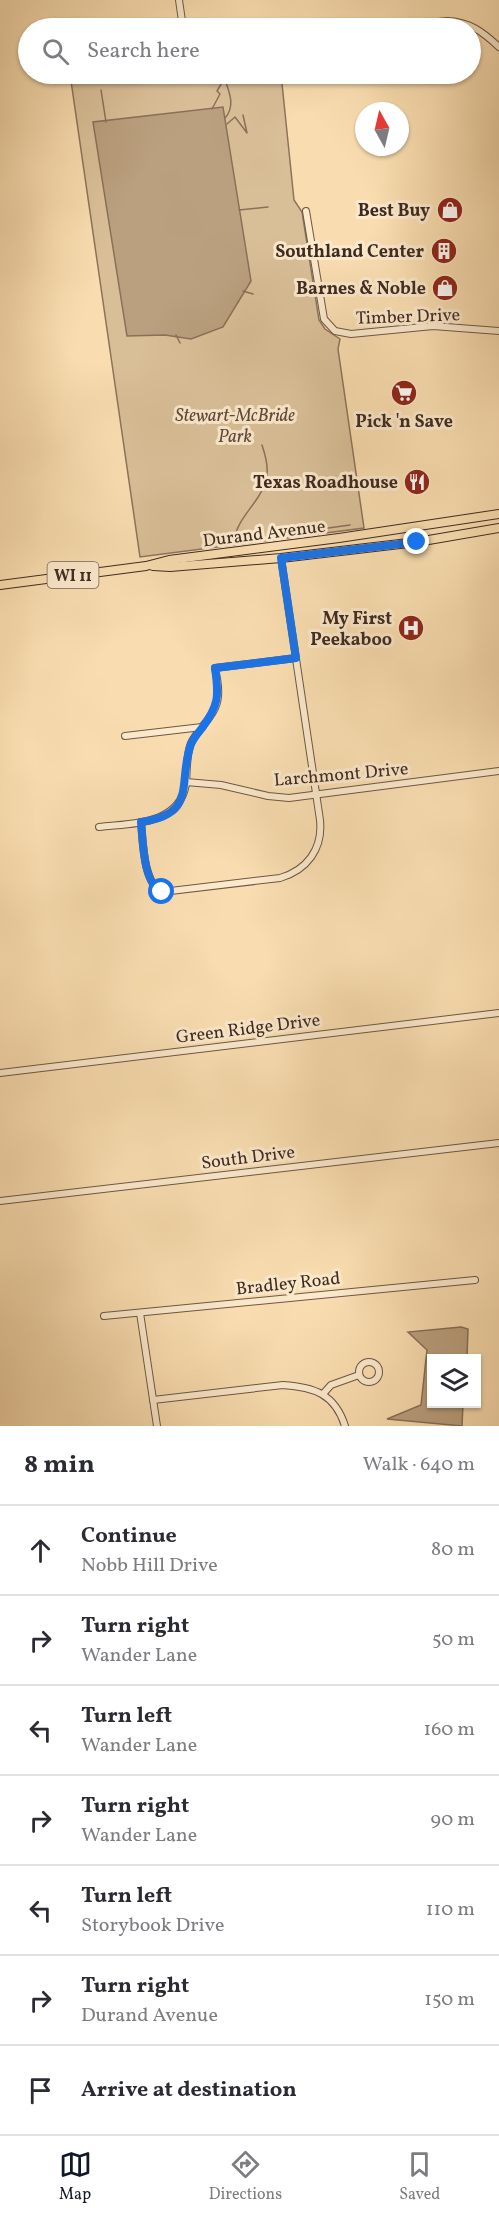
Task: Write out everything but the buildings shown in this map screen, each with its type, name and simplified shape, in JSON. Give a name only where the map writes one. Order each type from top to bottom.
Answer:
[{"type":"main road","name":"Durand Avenue","points":[[0,585],[499,514]]},
{"type":"main road","points":[[417,542],[410,534],[422,525]]},
{"type":"main road","name":"Durand Avenue","points":[[146,566],[170,567],[281,558],[417,542],[499,528]]},
{"type":"main road","points":[[488,530],[499,532]]},
{"type":"main road","points":[[376,547],[386,531]]},
{"type":"street","points":[[179,0],[182,18]]},
{"type":"street","points":[[481,31],[499,47]]},
{"type":"street","name":"Timber Drive","points":[[306,211],[324,319],[335,331],[351,334],[433,326],[499,331]]},
{"type":"street","points":[[141,822],[149,878],[153,887],[162,892],[280,878],[304,866],[315,852],[321,826],[281,558]]},
{"type":"street","points":[[99,827],[159,819],[171,811],[180,800],[186,782],[190,748],[218,701],[215,668],[296,658]]},
{"type":"street","points":[[125,736],[202,727]]},
{"type":"street","name":"Larchmont Drive","points":[[186,782],[221,785],[268,796],[289,798],[499,771]]},
{"type":"street","name":"Green Ridge Drive","points":[[0,1073],[499,1013]]},
{"type":"street","name":"South Drive","points":[[0,1201],[499,1143]]},
{"type":"street","name":"Bradley Road","points":[[104,1316],[475,1280]]},
{"type":"street","points":[[140,1312],[157,1426]]},
{"type":"street","points":[[323,1394],[331,1385],[359,1375]]},
{"type":"street","points":[[153,1400],[283,1385],[304,1386],[323,1394],[340,1410],[345,1426]]},
{"type":"green space","name":"Stewart-McBride Park","points":[[71,84],[282,84],[294,200],[302,212],[319,320],[325,329],[340,339],[338,349],[364,528],[140,557]]},
{"type":"shaded area","points":[[223,107],[251,281],[223,327],[191,339],[165,335],[127,336],[93,122]]},
{"type":"shaded area","points":[[461,1327],[468,1329],[467,1354],[427,1354],[427,1408],[463,1408],[462,1426],[387,1419],[421,1405],[427,1350],[408,1332]]},
{"type":"waterway","points":[[212,109],[220,94],[217,91],[221,84]]},
{"type":"waterway","points":[[225,118],[231,103],[226,84]]},
{"type":"waterway","points":[[101,90],[106,122]]},
{"type":"waterway","points":[[227,124],[235,117],[247,133],[243,115]]},
{"type":"waterway","points":[[239,210],[268,207]]},
{"type":"waterway","points":[[243,291],[253,294]]},
{"type":"waterway","points":[[176,335],[180,343]]},
{"type":"waterway","points":[[262,445],[267,466],[265,483],[240,523],[234,541],[350,525]]},
{"type":"place","name":"Best Buy","points":[[450,210]]},
{"type":"place","name":"Southland Center","points":[[444,251]]},
{"type":"place","name":"Barnes & Noble","points":[[445,288]]},
{"type":"place","name":"Pick 'n Save","points":[[404,393]]},
{"type":"place","name":"Texas Roadhouse","points":[[417,482]]},
{"type":"place","name":"My First Peekaboo","points":[[411,628]]},
{"type":"route","points":[[162,892],[153,887],[149,878],[141,822],[159,819],[171,811],[180,800],[185,786],[188,755],[192,741],[213,712],[218,701],[215,668],[296,658],[281,558],[417,542]]}]
